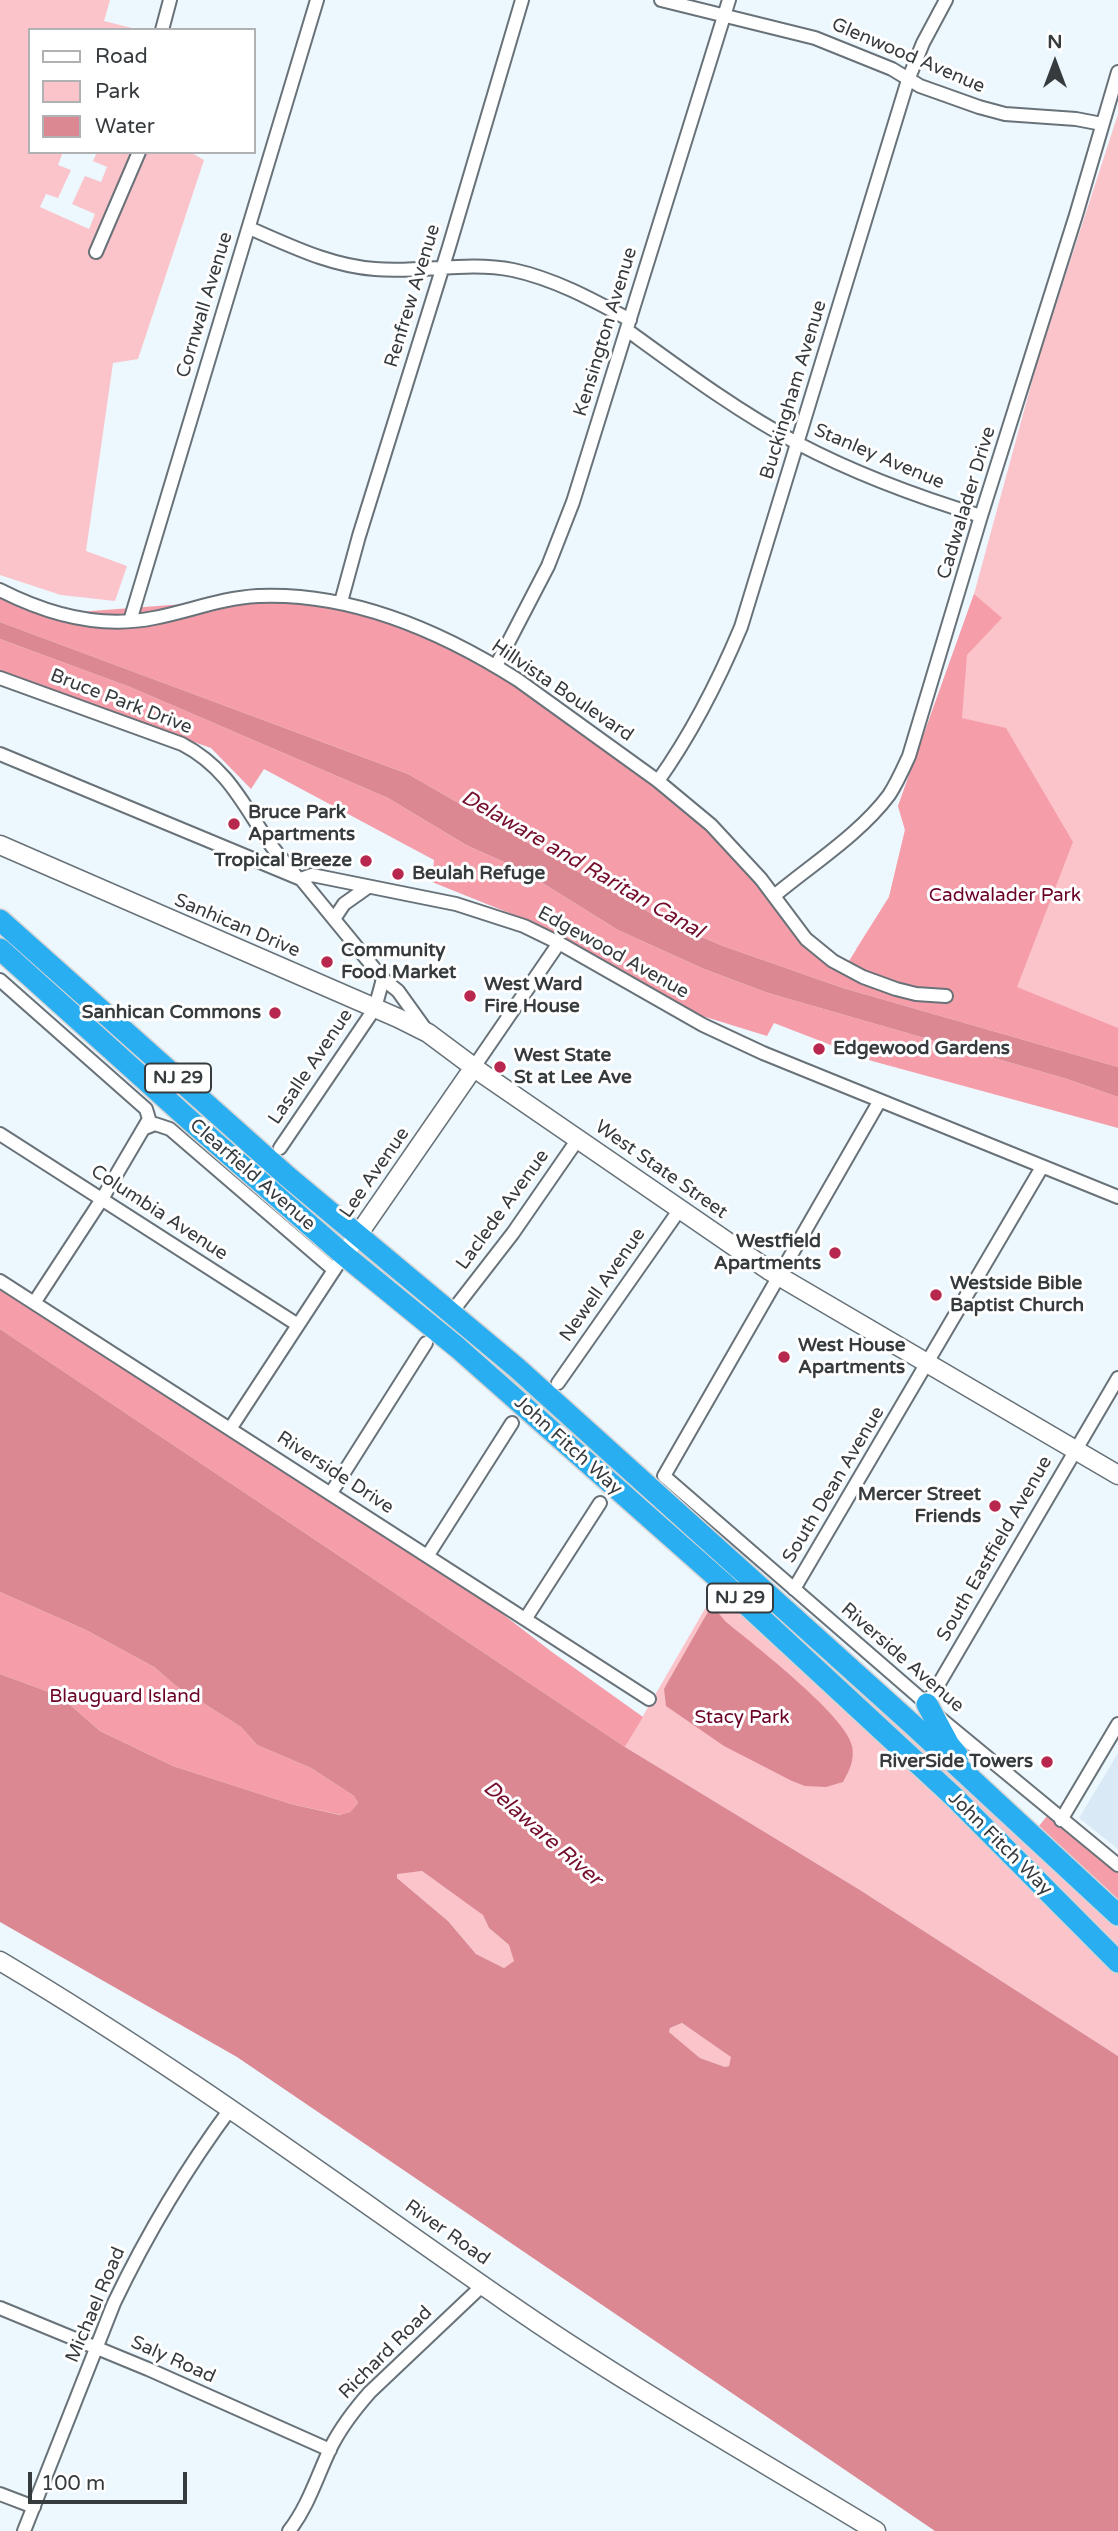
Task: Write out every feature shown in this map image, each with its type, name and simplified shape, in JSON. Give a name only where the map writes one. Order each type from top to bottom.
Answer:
[{"type":"highway","name":"John Fitch Way","points":[[0,920],[281,1170],[525,1376],[690,1522],[1118,1915]]},
{"type":"highway","name":"John Fitch Way","points":[[0,949],[339,1262],[458,1348],[722,1581],[954,1797],[1118,1962]]},
{"type":"highway","points":[[927,1704],[949,1745],[1010,1815]]},
{"type":"main road","name":"Sanhican Drive","points":[[0,845],[428,1033]]},
{"type":"main road","name":"Sanhican Drive","points":[[0,858],[29,859]]},
{"type":"main road","name":"West State Street","points":[[428,1033],[778,1276],[1118,1475]]},
{"type":"main road","name":"Lee Avenue","points":[[339,1262],[474,1066]]},
{"type":"main road","name":"River Road","points":[[0,1961],[230,2108],[483,2285],[628,2379],[876,2531]]},
{"type":"street","points":[[163,28],[170,0]]},
{"type":"street","name":"Cornwall Avenue","points":[[130,621],[317,0]]},
{"type":"street","name":"Renfrew Avenue","points":[[341,602],[522,0]]},
{"type":"street","name":"Glenwood Avenue","points":[[661,0],[815,38],[892,69],[908,80],[944,96],[1005,114],[1076,118],[1102,124]]},
{"type":"street","name":"Kensington Avenue","points":[[496,666],[555,550],[573,502],[729,0]]},
{"type":"street","name":"Buckingham Avenue","points":[[658,781],[699,717],[741,627],[908,80],[927,33],[946,0]]},
{"type":"street","name":"Cadwalader Drive","points":[[774,896],[861,825],[890,793],[909,756],[1118,72]]},
{"type":"street","points":[[96,252],[138,154]]},
{"type":"street","name":"Stanley Avenue","points":[[248,228],[307,253],[364,268],[498,268],[526,273],[576,292],[629,325],[734,406],[798,443],[909,493],[981,516]]},
{"type":"street","name":"Hillvista Boulevard","points":[[0,590],[20,600],[71,617],[110,621],[152,619],[229,598],[288,596],[341,602],[428,632],[496,666],[658,781],[710,825],[774,896],[806,939],[826,956],[847,970],[916,994],[946,996]]},
{"type":"street","name":"Bruce Park Drive","points":[[0,678],[196,751],[236,791],[269,842],[299,877]]},
{"type":"street","name":"Edgewood Avenue","points":[[0,754],[299,877],[312,876],[476,909],[524,926],[704,1025],[763,1053],[1118,1197]]},
{"type":"street","name":"West State Street","points":[[299,877],[383,979],[398,991],[428,1033]]},
{"type":"street","points":[[334,919],[344,904],[368,887]]},
{"type":"street","name":"Lee Avenue","points":[[474,1066],[559,943]]},
{"type":"street","points":[[375,1008],[383,979]]},
{"type":"street","points":[[0,980],[146,1109],[149,1119],[102,1199],[34,1303]]},
{"type":"street","name":"Lasalle Avenue","points":[[280,1148],[375,1008]]},
{"type":"street","points":[[778,1276],[879,1102]]},
{"type":"street","name":"Clearfield Avenue","points":[[145,1128],[155,1124],[170,1129],[339,1262]]},
{"type":"street","name":"Columbia Avenue","points":[[0,1134],[298,1325]]},
{"type":"street","name":"Laclede Avenue","points":[[458,1304],[513,1233],[578,1139]]},
{"type":"street","name":"South Dean Avenue","points":[[794,1589],[1042,1167]]},
{"type":"street","name":"Newell Avenue","points":[[558,1383],[680,1209]]},
{"type":"street","name":"Lee Avenue","points":[[230,1429],[339,1262]]},
{"type":"street","name":"Riverside Avenue","points":[[778,1276],[664,1476],[927,1704],[936,1715],[1118,1865]]},
{"type":"street","name":"Riverside Drive","points":[[0,1281],[649,1699]]},
{"type":"street","points":[[331,1493],[426,1343]]},
{"type":"street","name":"South Eastfield Avenue","points":[[927,1704],[1118,1378]]},
{"type":"street","points":[[429,1555],[512,1423]]},
{"type":"street","points":[[526,1618],[600,1503]]},
{"type":"street","points":[[1061,1820],[1118,1724]]},
{"type":"street","name":"Michael Road","points":[[24,2531],[114,2303],[148,2235],[197,2154],[230,2108]]},
{"type":"street","name":"Richard Road","points":[[289,2531],[314,2490],[330,2450],[348,2418],[370,2392],[483,2285]]},
{"type":"street","name":"Saly Road","points":[[0,2308],[330,2450]]},
{"type":"street","points":[[0,2494],[34,2507]]},
{"type":"shaded area","points":[[1118,1753],[1118,1849],[1079,1818]]},
{"type":"green space","points":[[0,0],[110,0],[104,21],[132,28],[28,28],[28,154],[62,154],[58,165],[71,170],[58,198],[46,194],[40,207],[89,229],[95,214],[72,204],[85,176],[101,182],[107,167],[93,161],[96,154],[194,154],[204,160],[138,359],[113,363],[86,551],[127,566],[115,601],[61,595],[0,575]]},
{"type":"green space","name":"Cadwalader Park","points":[[1118,114],[1118,1067],[856,949],[889,897],[905,830],[898,806],[974,594],[1037,363]]},
{"type":"green space","points":[[0,582],[65,613],[329,593],[489,658],[677,795],[844,969],[889,897],[905,830],[898,806],[974,594],[1002,618],[967,655],[962,718],[1006,728],[1073,842],[1017,987],[1118,1028],[1118,1067],[843,988],[723,946],[666,922],[408,774],[0,622]]},
{"type":"green space","points":[[0,639],[130,687],[388,798],[468,846],[520,869],[618,930],[704,969],[768,993],[1067,1079],[1118,1097],[1118,1128],[872,1061],[774,1023],[767,1036],[699,1015],[529,921],[432,882],[434,860],[264,769],[251,789],[211,748],[0,674]]},
{"type":"green space","points":[[0,1290],[181,1403],[483,1599],[643,1717],[625,1747],[0,1329]]},
{"type":"green space","points":[[485,1357],[541,1400],[1118,1928],[1118,1949],[484,1359]]},
{"type":"green space","name":"Stacy Park","points":[[721,1581],[1118,1961],[1118,2056],[860,1890],[625,1747]]},
{"type":"green space","name":"Blauguard Island","points":[[0,1592],[86,1630],[154,1667],[176,1686],[241,1727],[257,1745],[311,1768],[354,1796],[358,1803],[350,1812],[341,1815],[291,1804],[173,1766],[100,1731],[60,1696],[0,1674]]},
{"type":"green space","points":[[1047,1816],[1118,1873],[1118,1901],[1039,1826]]},
{"type":"green space","points":[[422,1871],[484,1915],[489,1928],[509,1945],[515,1961],[504,1968],[476,1954],[448,1921],[397,1878],[397,1873]]},
{"type":"green space","points":[[682,2023],[732,2057],[729,2066],[700,2058],[669,2032],[670,2028]]},
{"type":"water","points":[[0,622],[408,774],[666,922],[723,946],[843,988],[1118,1067],[1118,1097],[1067,1079],[768,993],[704,969],[618,930],[520,869],[468,846],[388,798],[130,687],[0,639]]},
{"type":"water","name":"Delaware River","points":[[0,1329],[625,1747],[860,1890],[1118,2056],[1118,2531],[935,2531],[237,2057],[0,1922],[0,1674],[60,1696],[100,1731],[173,1766],[291,1804],[340,1815],[350,1812],[358,1803],[354,1796],[311,1768],[257,1745],[241,1727],[176,1686],[154,1667],[86,1630],[0,1592]],"holes":[[[422,1871],[483,1915],[489,1928],[509,1945],[514,1961],[504,1968],[476,1954],[448,1921],[397,1878],[397,1874]],[[682,2023],[731,2057],[729,2066],[700,2058],[669,2032],[670,2028]]]},
{"type":"water","points":[[715,1609],[726,1622],[817,1700],[846,1733],[853,1756],[843,1782],[826,1787],[805,1786],[792,1781],[724,1746],[666,1706],[664,1689],[709,1610]]},
{"type":"place","name":"Bruce Park Apartments","points":[[234,824]]},
{"type":"place","name":"Tropical Breeze","points":[[366,861]]},
{"type":"place","name":"Beulah Refuge","points":[[398,874]]},
{"type":"place","name":"Community Food Market","points":[[327,962]]},
{"type":"place","name":"West Ward Fire House","points":[[470,996]]},
{"type":"place","name":"Sanhican Commons","points":[[275,1013]]},
{"type":"place","name":"Edgewood Gardens","points":[[819,1049]]},
{"type":"place","name":"West State St at Lee Ave","points":[[500,1067]]},
{"type":"place","name":"Westfield Apartments","points":[[835,1253]]},
{"type":"place","name":"Westside Bible Baptist Church","points":[[936,1295]]},
{"type":"place","name":"West House Apartments","points":[[784,1357]]},
{"type":"place","name":"Mercer Street Friends","points":[[995,1506]]},
{"type":"place","name":"RiverSide Towers","points":[[1047,1762]]},
{"type":"water label","name":"Delaware and Raritan Canal","points":[[582,865]]}]
